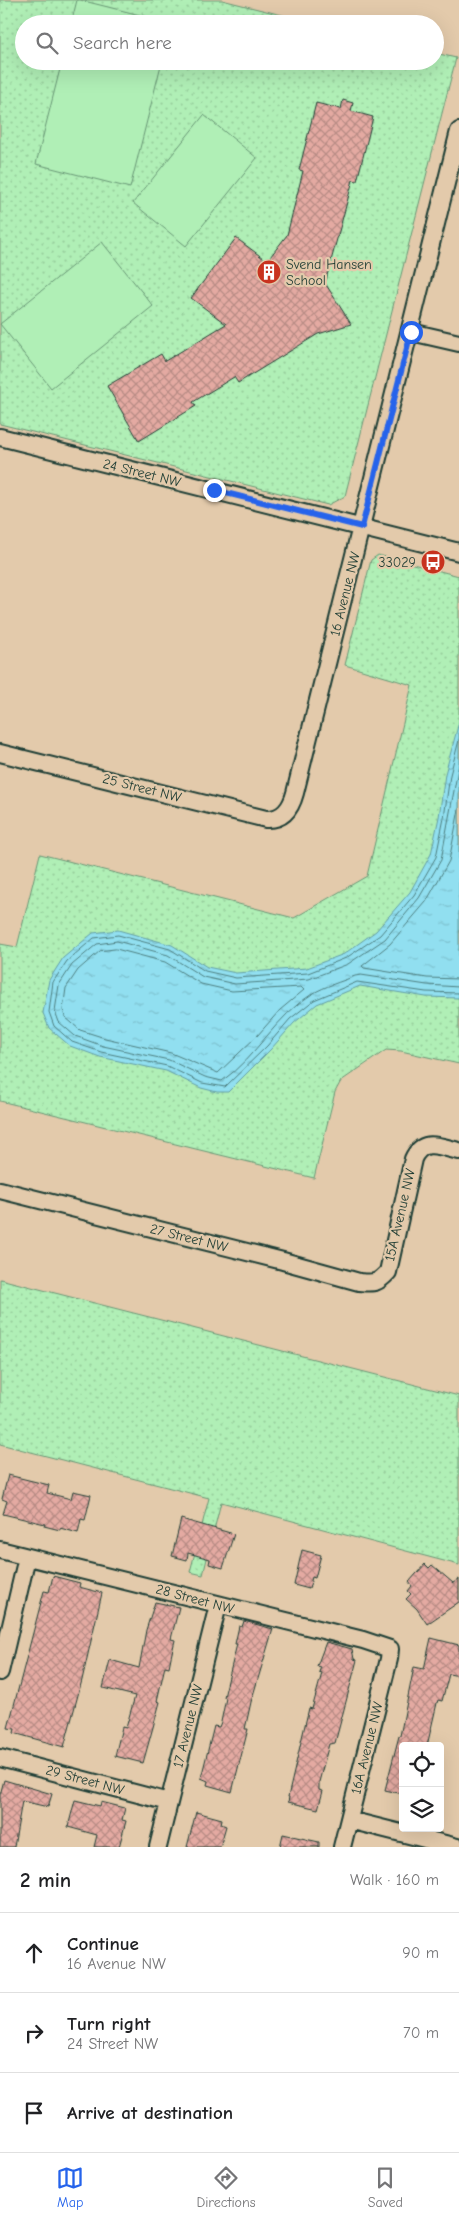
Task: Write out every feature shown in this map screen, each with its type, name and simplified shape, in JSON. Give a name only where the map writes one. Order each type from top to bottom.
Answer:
[{"type":"street","name":"16 Avenue NW","points":[[283,815],[292,803],[295,793],[411,332],[459,131]]},
{"type":"street","points":[[411,332],[459,343]]},
{"type":"street","name":"24 Street NW","points":[[0,437],[459,552]]},
{"type":"street","name":"25 Street NW","points":[[0,753],[266,819],[277,818],[283,815]]},
{"type":"street","name":"15A Avenue NW","points":[[378,1282],[388,1272],[413,1159],[421,1146],[438,1146],[459,1151]]},
{"type":"street","name":"27 Street NW","points":[[0,1190],[359,1282],[378,1282]]},
{"type":"street","name":"28 Street NW","points":[[0,1550],[363,1640],[390,1649]]},
{"type":"street","points":[[0,1672],[27,1557]]},
{"type":"street","name":"17 Avenue NW","points":[[158,1847],[218,1605]]},
{"type":"street","name":"16A Avenue NW","points":[[342,1847],[389,1660],[390,1649]]},
{"type":"street","name":"29 Street NW","points":[[0,1758],[169,1802]]},
{"type":"street","points":[[349,1820],[456,1847]]},
{"type":"green space","points":[[0,0],[222,0],[282,15],[15,15],[15,70],[444,70],[444,55],[456,58],[345,496],[328,505],[0,424]]},
{"type":"green space","points":[[77,0],[80,0],[140,15],[73,15]]},
{"type":"green space","points":[[60,70],[160,70],[130,188],[36,164]]},
{"type":"green space","points":[[204,115],[257,158],[186,246],[133,203]]},
{"type":"green space","points":[[102,242],[153,306],[51,388],[0,324]]},
{"type":"green space","points":[[378,555],[459,576],[459,1064],[401,1051],[386,1050],[341,1081],[335,1092],[314,1178],[0,1101],[0,944],[17,947],[40,854],[294,918],[367,876],[412,685],[345,665],[371,560]]},
{"type":"green space","points":[[0,1279],[459,1396],[459,1565],[221,1502],[203,1575],[190,1572],[209,1498],[0,1444]]},
{"type":"water","points":[[459,722],[459,998],[426,997],[360,986],[317,1004],[294,1023],[228,1092],[217,1092],[201,1088],[166,1071],[100,1057],[70,1046],[49,1028],[43,1013],[49,980],[63,958],[93,933],[118,930],[172,945],[207,967],[236,973],[307,968],[344,954],[376,931],[410,892],[431,854],[439,817],[445,774]]},
{"type":"building","name":"Svend Hansen School","points":[[343,100],[353,103],[351,111],[373,117],[357,181],[353,180],[325,283],[351,324],[318,334],[238,383],[234,377],[193,402],[196,406],[139,441],[107,386],[161,354],[165,361],[226,324],[191,298],[236,238],[267,261],[287,235],[303,171],[299,170],[316,103],[341,109]]},
{"type":"building","points":[[8,1475],[49,1485],[47,1493],[71,1499],[73,1491],[91,1495],[85,1520],[81,1519],[78,1533],[44,1526],[45,1524],[3,1514],[7,1501],[2,1499]]},
{"type":"building","points":[[181,1519],[234,1534],[223,1568],[209,1564],[210,1559],[188,1553],[187,1560],[172,1556]]},
{"type":"building","points":[[302,1550],[321,1555],[315,1578],[312,1577],[309,1589],[294,1585]]},
{"type":"building","points":[[425,1564],[429,1568],[432,1565],[453,1583],[459,1579],[459,1602],[427,1624],[417,1609],[406,1599],[411,1594],[408,1591],[412,1586],[409,1582]]},
{"type":"building","points":[[53,1576],[80,1583],[79,1587],[102,1593],[64,1747],[14,1733],[15,1729],[8,1728],[44,1591],[49,1592]]},
{"type":"building","points":[[155,1602],[179,1607],[171,1639],[175,1640],[169,1667],[165,1666],[157,1701],[160,1702],[143,1763],[115,1756],[122,1727],[126,1728],[135,1696],[103,1688],[110,1660],[139,1668],[146,1630]]},
{"type":"building","points":[[244,1621],[273,1629],[251,1702],[245,1729],[248,1729],[232,1792],[207,1785],[208,1781],[201,1778],[214,1726],[219,1727],[221,1722],[226,1698],[224,1697],[237,1644],[235,1644],[239,1626],[242,1627]]},
{"type":"building","points":[[431,1638],[459,1645],[459,1676],[449,1674],[442,1701],[438,1700],[437,1703],[428,1742],[399,1742],[399,1793],[385,1790],[400,1736],[414,1667],[424,1669]]},
{"type":"building","points":[[326,1642],[352,1649],[354,1659],[357,1660],[335,1743],[329,1744],[319,1782],[319,1790],[323,1791],[318,1809],[288,1802],[288,1797],[309,1708],[312,1709],[322,1673],[319,1672],[321,1667],[317,1666]]},
{"type":"building","points":[[4,1780],[52,1794],[48,1807],[22,1801],[14,1847],[0,1847],[0,1795]]},
{"type":"building","points":[[75,1800],[100,1806],[101,1802],[125,1808],[122,1820],[126,1821],[119,1847],[94,1847],[97,1835],[68,1827]]},
{"type":"building","points":[[196,1812],[222,1819],[221,1824],[226,1826],[220,1847],[187,1847]]},
{"type":"building","points":[[283,1834],[319,1842],[319,1847],[280,1847]]},
{"type":"place","name":"Svend Hansen School","points":[[269,272]]},
{"type":"place","name":"33029","points":[[433,562]]},
{"type":"route","points":[[214,490],[362,527],[411,332]]}]
